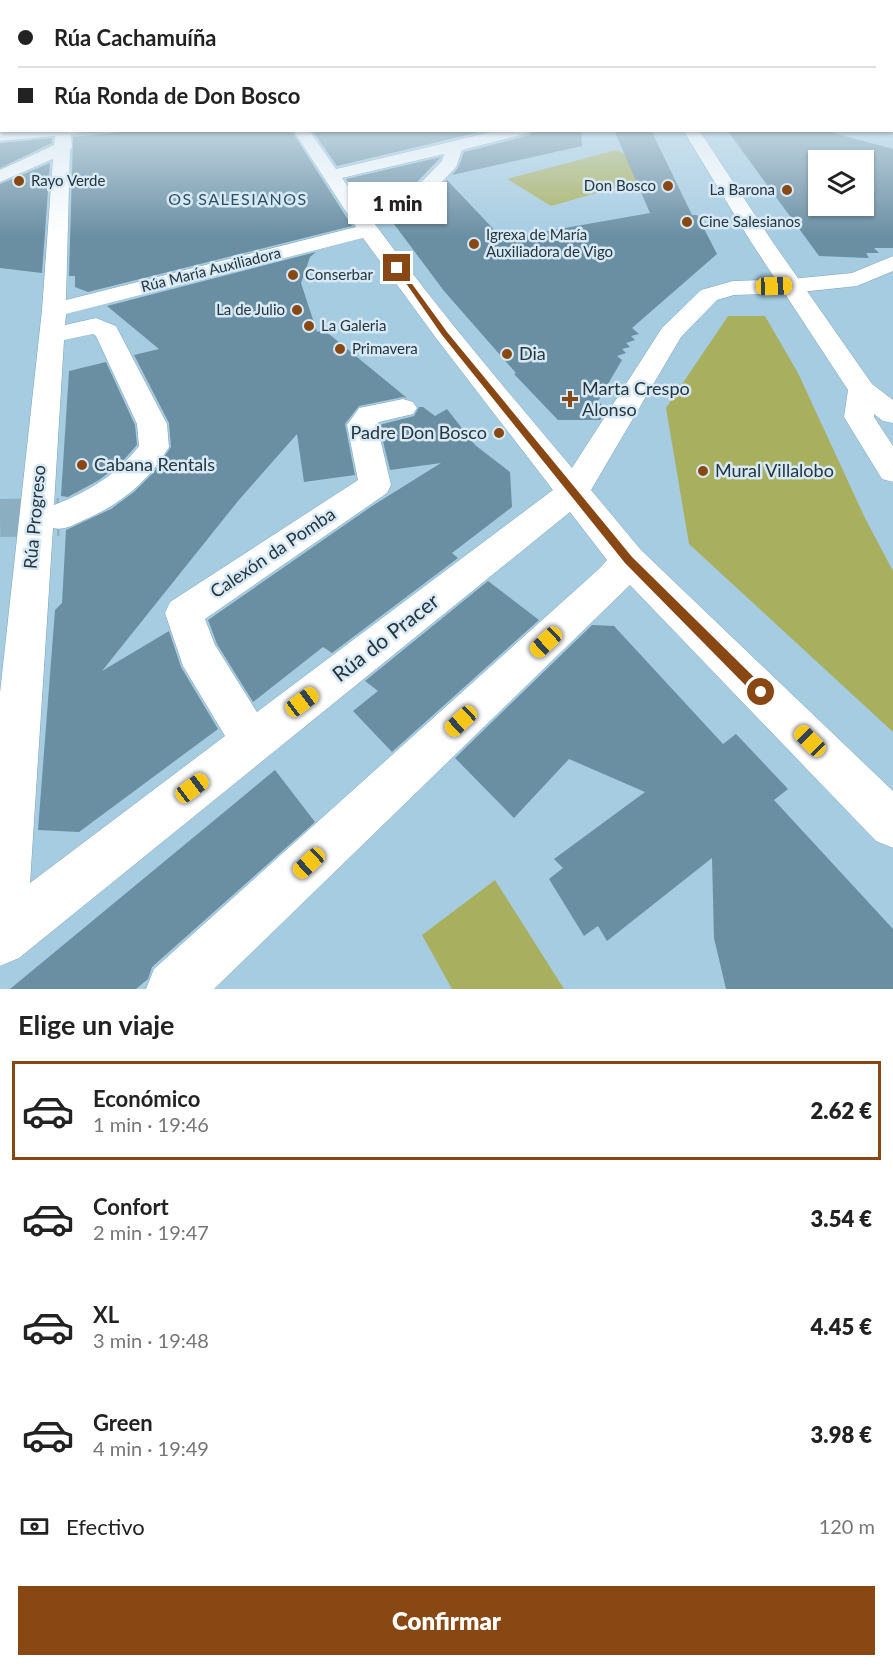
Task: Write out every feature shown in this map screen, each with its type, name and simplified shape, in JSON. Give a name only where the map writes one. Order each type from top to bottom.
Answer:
[{"type":"street","points":[[0,177],[51,145]]},
{"type":"street","name":"Rúa Progreso","points":[[0,903],[5,881],[66,145]]},
{"type":"street","points":[[312,145],[368,230],[445,333],[628,560],[893,824]]},
{"type":"street","points":[[392,161],[402,155],[410,145]]},
{"type":"street","points":[[428,145],[454,146]]},
{"type":"street","points":[[333,175],[458,145]]},
{"type":"street","points":[[702,145],[791,286],[862,390],[893,414]]},
{"type":"street","points":[[404,211],[450,163],[454,146]]},
{"type":"street","name":"Rúa María Auxiliadora","points":[[52,322],[102,297],[368,230]]},
{"type":"street","points":[[573,492],[671,333],[709,295],[733,288],[791,286],[857,279],[893,263]]},
{"type":"street","points":[[96,326],[96,308],[102,297]]},
{"type":"street","points":[[52,322],[96,326],[107,332],[152,424],[154,447],[140,468],[117,489],[94,503],[58,517]]},
{"type":"street","points":[[862,390],[859,417],[893,471]]},
{"type":"street","name":"Calexón da Pomba","points":[[239,721],[197,653],[184,613],[375,485],[362,425],[369,415],[403,408]]},
{"type":"street","name":"Rúa do Pracer","points":[[0,939],[573,492]]},
{"type":"street","points":[[174,989],[613,579],[628,560]]},
{"type":"green space","points":[[616,150],[666,173],[551,206],[507,179]]},
{"type":"green space","points":[[728,316],[765,316],[798,373],[865,518],[893,571],[893,732],[689,544],[666,408]]},
{"type":"green space","points":[[495,880],[564,989],[452,989],[422,935]]},
{"type":"building","points":[[0,145],[48,145],[0,168]]},
{"type":"building","points":[[73,145],[301,145],[352,226],[88,292],[75,287],[75,276],[69,276]]},
{"type":"building","points":[[323,145],[424,145],[337,166]]},
{"type":"building","points":[[491,145],[582,146],[452,175],[458,168],[464,152]]},
{"type":"building","points":[[621,145],[658,145],[692,215],[697,215],[717,254],[632,328],[639,334],[631,336],[635,340],[626,343],[630,347],[622,349],[626,353],[617,356],[622,360],[598,401],[607,410],[600,420],[558,420],[514,374],[516,373],[444,291],[388,216],[374,219],[346,179],[441,157],[391,209],[394,216],[412,217],[447,180],[503,239],[650,213]]},
{"type":"building","points":[[738,145],[879,145],[893,149],[893,248],[874,248],[879,253],[866,253],[869,258],[819,256]]},
{"type":"building","points":[[50,163],[42,273],[0,268],[0,184]]},
{"type":"building","points":[[316,252],[310,257],[301,283],[317,332],[324,330],[407,398],[359,406],[345,424],[355,475],[304,482],[297,434],[238,501],[102,671],[169,631],[181,667],[218,729],[79,832],[38,830],[55,610],[62,603],[66,530],[111,509],[134,492],[154,472],[171,447],[169,423],[134,355],[159,349],[107,306]]},
{"type":"building","points":[[106,362],[135,425],[137,445],[120,464],[99,480],[68,497],[61,496],[69,371]]},
{"type":"building","points":[[419,407],[423,407],[435,416],[447,409],[475,445],[510,472],[512,507],[452,553],[458,558],[332,653],[323,647],[253,702],[217,644],[208,620],[372,506],[441,463],[390,470],[379,425],[414,416]]},
{"type":"building","points":[[488,581],[539,620],[392,752],[353,711],[378,691],[365,681]]},
{"type":"building","points":[[592,625],[614,626],[723,744],[736,734],[788,789],[774,800],[893,929],[893,989],[726,989],[714,938],[712,858],[607,941],[598,926],[584,936],[549,879],[563,868],[554,859],[645,792],[569,759],[514,818],[455,758]]},
{"type":"building","points":[[275,770],[315,822],[152,967],[148,979],[136,989],[10,989]]},
{"type":"tunnel","points":[[0,518],[59,517]]},
{"type":"place","name":"Rayo Verde","points":[[19,181]]},
{"type":"place","name":"Don Bosco","points":[[668,186]]},
{"type":"place","name":"La Barona","points":[[787,190]]},
{"type":"place","name":"Cine Salesianos","points":[[687,222]]},
{"type":"place","name":"Igrexa de María Auxiliadora de Vigo","points":[[474,244]]},
{"type":"place","name":"Conserbar","points":[[293,275]]},
{"type":"place","name":"La de Julio","points":[[297,310]]},
{"type":"place","name":"La Galeria","points":[[309,326]]},
{"type":"place","name":"Primavera","points":[[340,349]]},
{"type":"place","name":"Dia","points":[[507,354]]},
{"type":"place","name":"Marta Crespo Alonso","points":[[570,399]]},
{"type":"place","name":"Padre Don Bosco","points":[[499,433]]},
{"type":"place","name":"Cabana Rentals","points":[[82,465]]},
{"type":"place","name":"Mural Villalobo","points":[[703,471]]},
{"type":"district","name":"OS SALESIANOS","points":[[238,199]]},
{"type":"route","points":[[397,268],[445,333],[628,560],[761,692]]}]
